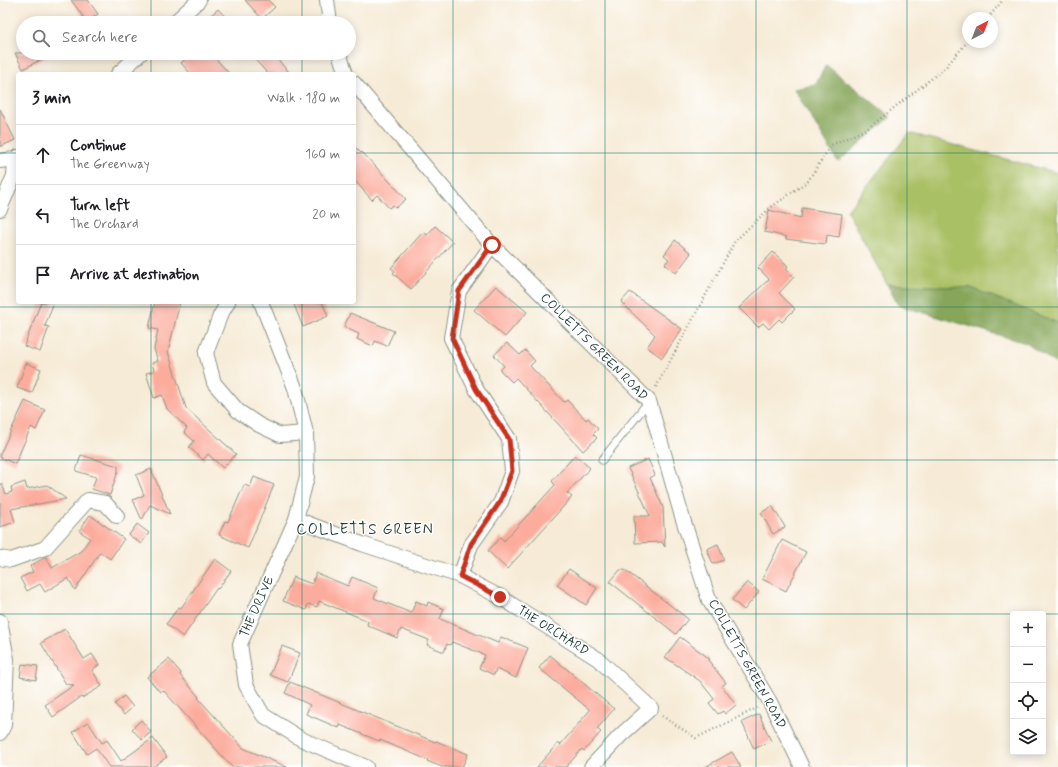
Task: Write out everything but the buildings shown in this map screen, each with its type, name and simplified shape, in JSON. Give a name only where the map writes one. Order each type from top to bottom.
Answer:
[{"type":"street","points":[[182,16],[199,0]]},
{"type":"street","points":[[326,0],[329,16]]},
{"type":"street","points":[[123,72],[134,60]]},
{"type":"street","points":[[341,60],[345,72]]},
{"type":"street","name":"COLLETTS GREEN ROAD","points":[[356,85],[492,245],[649,401],[681,513],[709,600],[770,702],[802,767]]},
{"type":"street","points":[[0,161],[16,158]]},
{"type":"street","points":[[0,209],[14,176],[16,164]]},
{"type":"street","points":[[460,576],[471,544],[500,502],[512,471],[509,439],[476,389],[452,338],[459,291],[492,245]]},
{"type":"street","points":[[227,304],[220,316],[206,353],[214,383],[238,411],[258,425],[280,435],[306,433]]},
{"type":"street","name":"THE DRIVE","points":[[262,304],[295,388],[306,433],[307,477],[296,519],[240,644],[246,685],[263,715],[301,739],[366,767]]},
{"type":"street","points":[[0,558],[11,560],[46,548],[88,500],[105,503],[117,516]]},
{"type":"street","name":"THE ORCHARD","points":[[296,519],[362,544],[460,576],[500,597],[598,659],[651,708]]},
{"type":"street","points":[[0,620],[7,659],[4,725],[0,733]]},
{"type":"street","points":[[591,767],[621,735],[651,708]]},
{"type":"lane","points":[[602,460],[649,401]]},
{"type":"path","points":[[993,12],[1003,0]]},
{"type":"path","points":[[649,401],[668,363],[698,312],[735,241],[770,208],[808,181],[831,145],[867,130],[945,68],[962,48]]},
{"type":"path","points":[[651,708],[696,738],[770,702]]},
{"type":"green space","points":[[826,65],[891,117],[838,162],[794,89],[815,85]]},
{"type":"green space","points":[[909,133],[1058,173],[1058,323],[971,288],[887,284],[847,211]]},
{"type":"green space","points":[[887,284],[971,288],[1058,323],[1058,365],[1026,343],[898,305]]},
{"type":"district","name":"COLLETTS GREEN","points":[[365,530]]},
{"type":"route","points":[[492,245],[459,291],[452,338],[476,389],[509,439],[512,471],[500,502],[471,544],[460,576],[500,597]]}]
